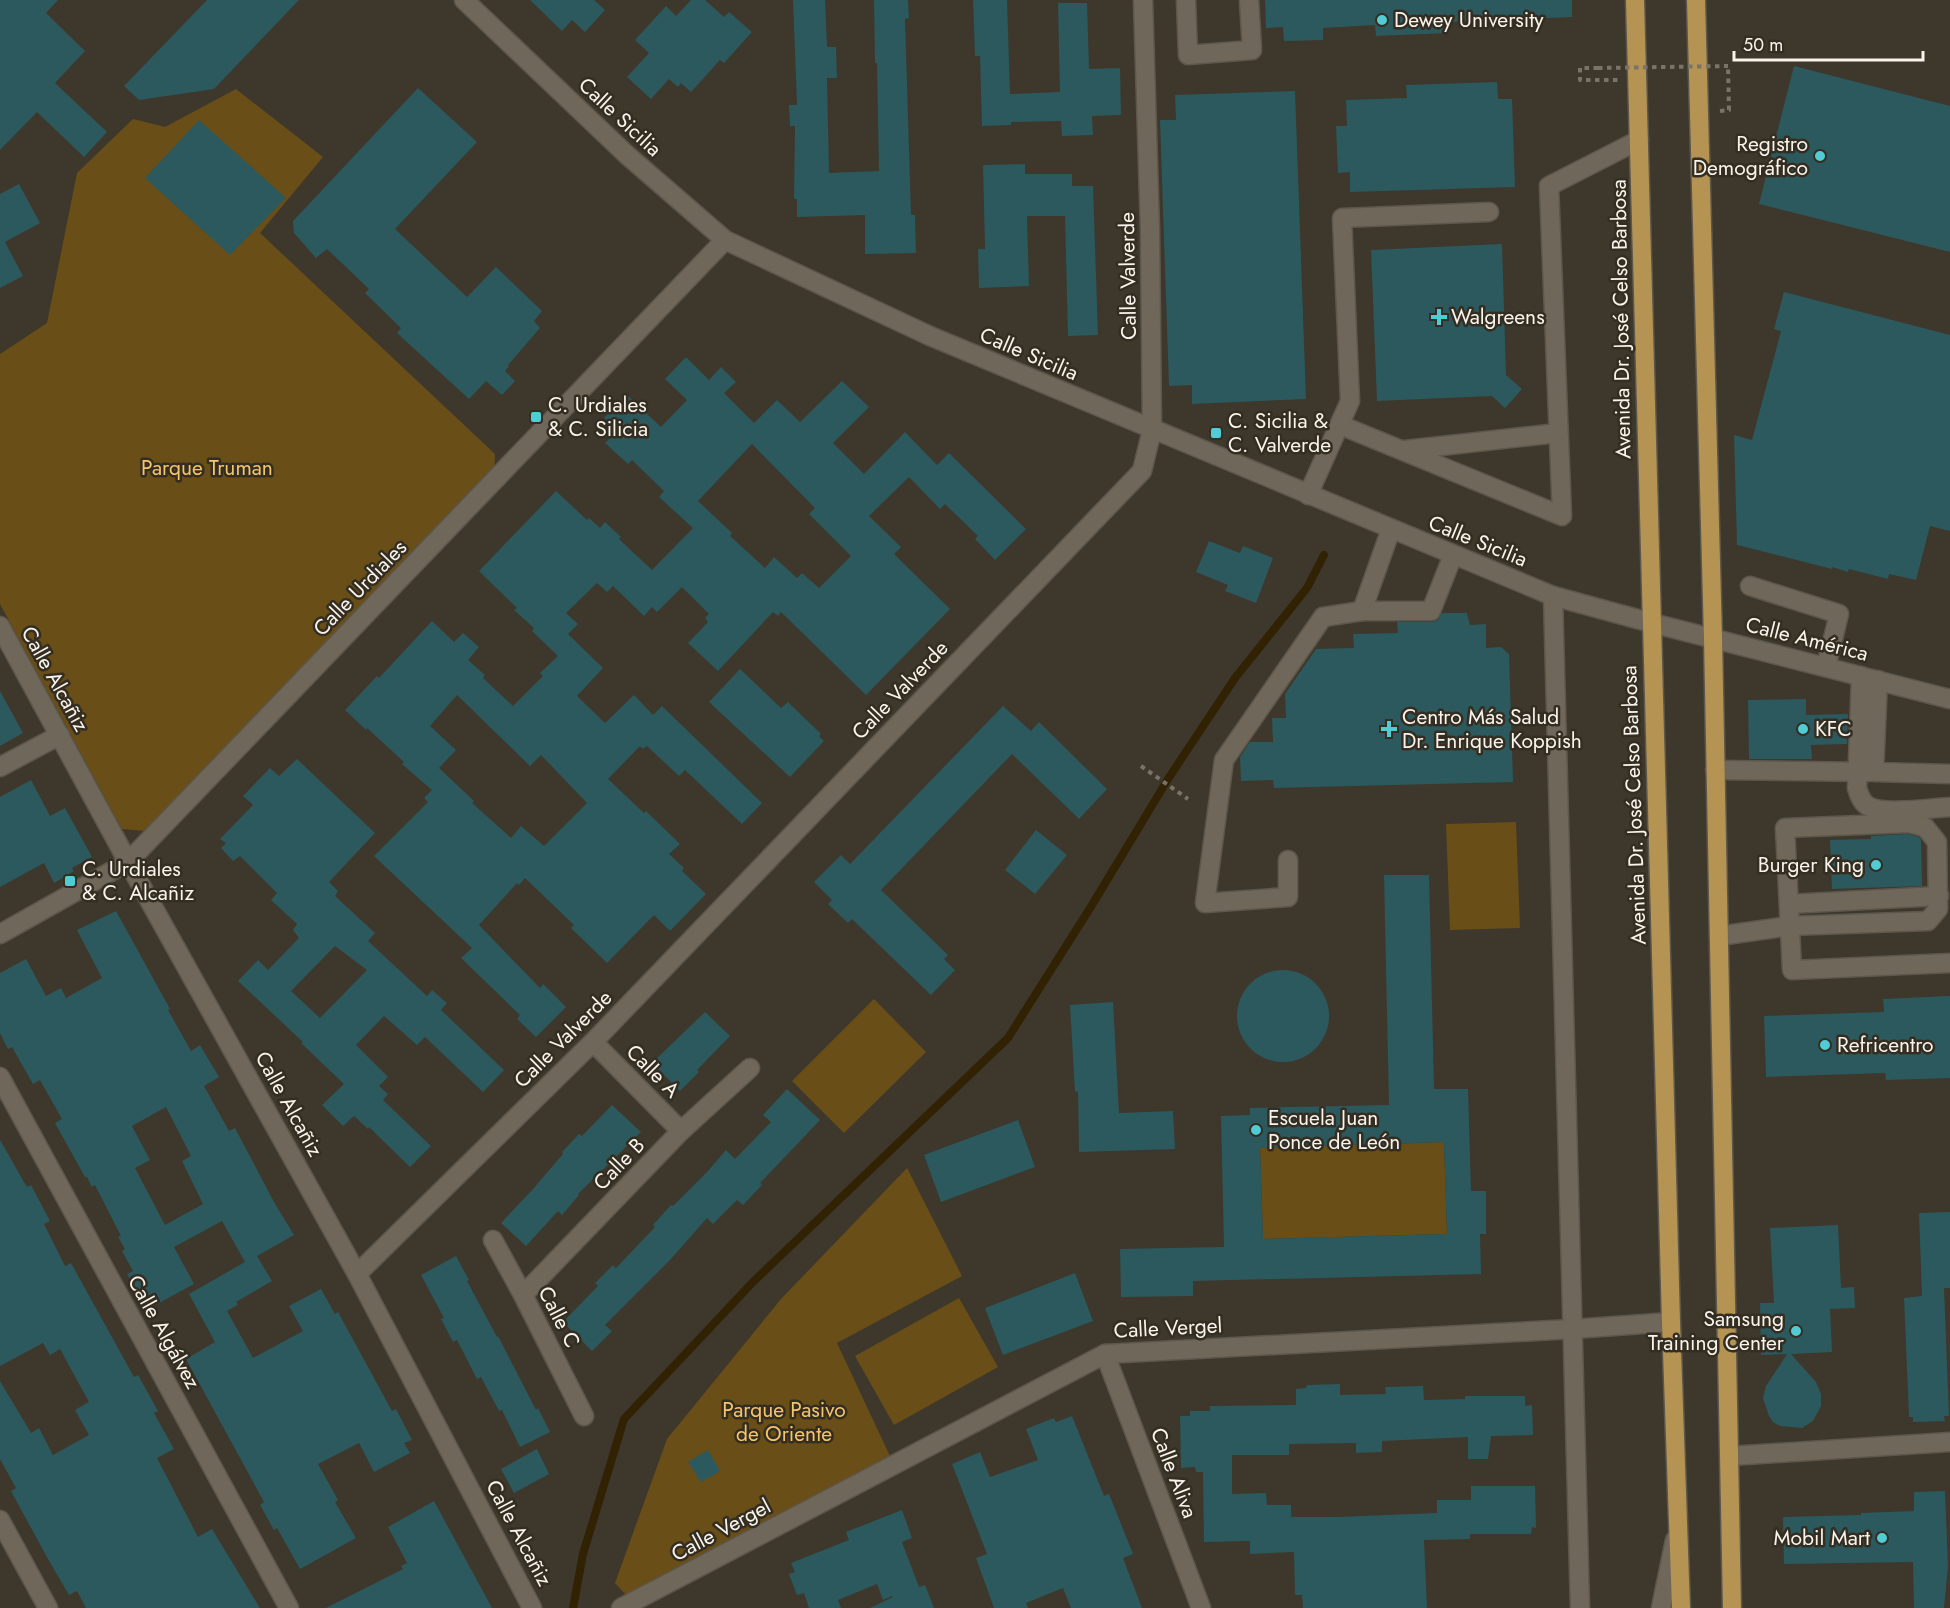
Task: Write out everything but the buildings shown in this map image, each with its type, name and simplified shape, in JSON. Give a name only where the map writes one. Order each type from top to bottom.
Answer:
[{"type":"main road","name":"Avenida Dr. José Celso Barbosa","points":[[1635,0],[1671,1322],[1681,1608]]},
{"type":"main road","points":[[1696,0],[1716,771],[1732,1608]]},
{"type":"street","name":"Calle Valverde","points":[[357,1274],[593,1042],[1142,471],[1152,430],[1150,230],[1143,0]]},
{"type":"street","points":[[1186,0],[1188,55],[1252,51],[1249,0]]},
{"type":"street","name":"Calle Sicilia","points":[[473,3],[627,155],[725,240],[930,336],[1452,555],[1553,596],[1652,623]]},
{"type":"street","points":[[1340,425],[1562,516],[1549,186],[1639,140]]},
{"type":"street","points":[[1308,495],[1350,401],[1342,218],[1489,212]]},
{"type":"street","name":"Calle Urdiales","points":[[0,934],[128,862],[725,240]]},
{"type":"street","points":[[1401,450],[1558,433]]},
{"type":"street","points":[[1362,611],[1391,529]]},
{"type":"street","points":[[1288,860],[1288,897],[1205,903],[1224,760],[1323,617],[1362,611],[1431,611],[1452,555]]},
{"type":"street","points":[[1750,586],[1839,614],[1826,667]]},
{"type":"street","points":[[1553,596],[1580,1608]]},
{"type":"street","name":"Calle América","points":[[1652,623],[1950,699]]},
{"type":"street","name":"Calle Alcañiz","points":[[0,626],[357,1274],[532,1608]]},
{"type":"street","points":[[1869,678],[1866,771],[1857,788],[1860,797],[1867,807],[1880,811],[1950,807]]},
{"type":"street","points":[[0,767],[60,735]]},
{"type":"street","points":[[1716,771],[1866,771],[1950,774]]},
{"type":"street","points":[[1719,936],[1789,926],[1928,921],[1938,909],[1937,842],[1925,827],[1909,823],[1785,828],[1789,926],[1792,970],[1950,963]]},
{"type":"street","points":[[1789,904],[1939,896]]},
{"type":"street","name":"Calle A","points":[[593,1042],[681,1131]]},
{"type":"street","name":"Calle B","points":[[523,1295],[681,1131],[750,1068]]},
{"type":"street","name":"Calle Algálvez","points":[[0,1077],[289,1608]]},
{"type":"street","name":"Calle C","points":[[493,1240],[584,1416]]},
{"type":"street","name":"Calle Vergel","points":[[621,1608],[1105,1354],[1671,1322]]},
{"type":"street","name":"Calle Aliva","points":[[1105,1354],[1202,1608]]},
{"type":"street","points":[[1730,1456],[1950,1442]]},
{"type":"street","points":[[0,1520],[48,1608]]},
{"type":"street","points":[[1661,1608],[1677,1529]]},
{"type":"path","points":[[1598,80],[1580,80],[1580,68],[1728,66],[1729,110]]},
{"type":"path","points":[[1141,766],[1188,799]]},
{"type":"green space","name":"Parque Truman","points":[[236,89],[323,157],[260,233],[495,454],[494,474],[145,831],[122,829],[0,604],[0,354],[47,323],[77,173],[133,119],[165,127]]},
{"type":"green space","points":[[1516,822],[1520,928],[1450,930],[1446,824]]},
{"type":"green space","points":[[874,999],[926,1052],[844,1133],[792,1081]]},
{"type":"green space","points":[[1444,1142],[1447,1234],[1263,1239],[1260,1148]]},
{"type":"green space","name":"Parque Pasivo de Oriente","points":[[907,1168],[962,1276],[837,1343],[890,1456],[628,1597],[615,1583],[667,1439],[781,1299]]},
{"type":"green space","points":[[959,1298],[998,1367],[894,1425],[855,1356]]},
{"type":"waterway","points":[[573,1608],[583,1554],[624,1419],[753,1282],[1008,1038],[1168,779],[1235,678],[1307,588],[1324,555]]},
{"type":"place","name":"Dewey University","points":[[1382,20]]},
{"type":"place","name":"Registro Demográfico","points":[[1820,156]]},
{"type":"place","name":"Walgreens","points":[[1439,317]]},
{"type":"place","name":"C. Urdiales & C. Silicia","points":[[536,417]]},
{"type":"place","name":"C. Sicilia & C. Valverde","points":[[1216,433]]},
{"type":"place","name":"Centro Más Salud Dr. Enrique Koppish","points":[[1389,729]]},
{"type":"place","name":"KFC","points":[[1803,729]]},
{"type":"place","name":"Burger King","points":[[1876,865]]},
{"type":"place","name":"C. Urdiales & C. Alcañiz","points":[[70,881]]},
{"type":"place","name":"Refricentro","points":[[1825,1045]]},
{"type":"place","name":"Escuela Juan Ponce de León","points":[[1256,1130]]},
{"type":"place","name":"Samsung Training Center","points":[[1796,1331]]},
{"type":"place","name":"Mobil Mart","points":[[1882,1538]]}]
